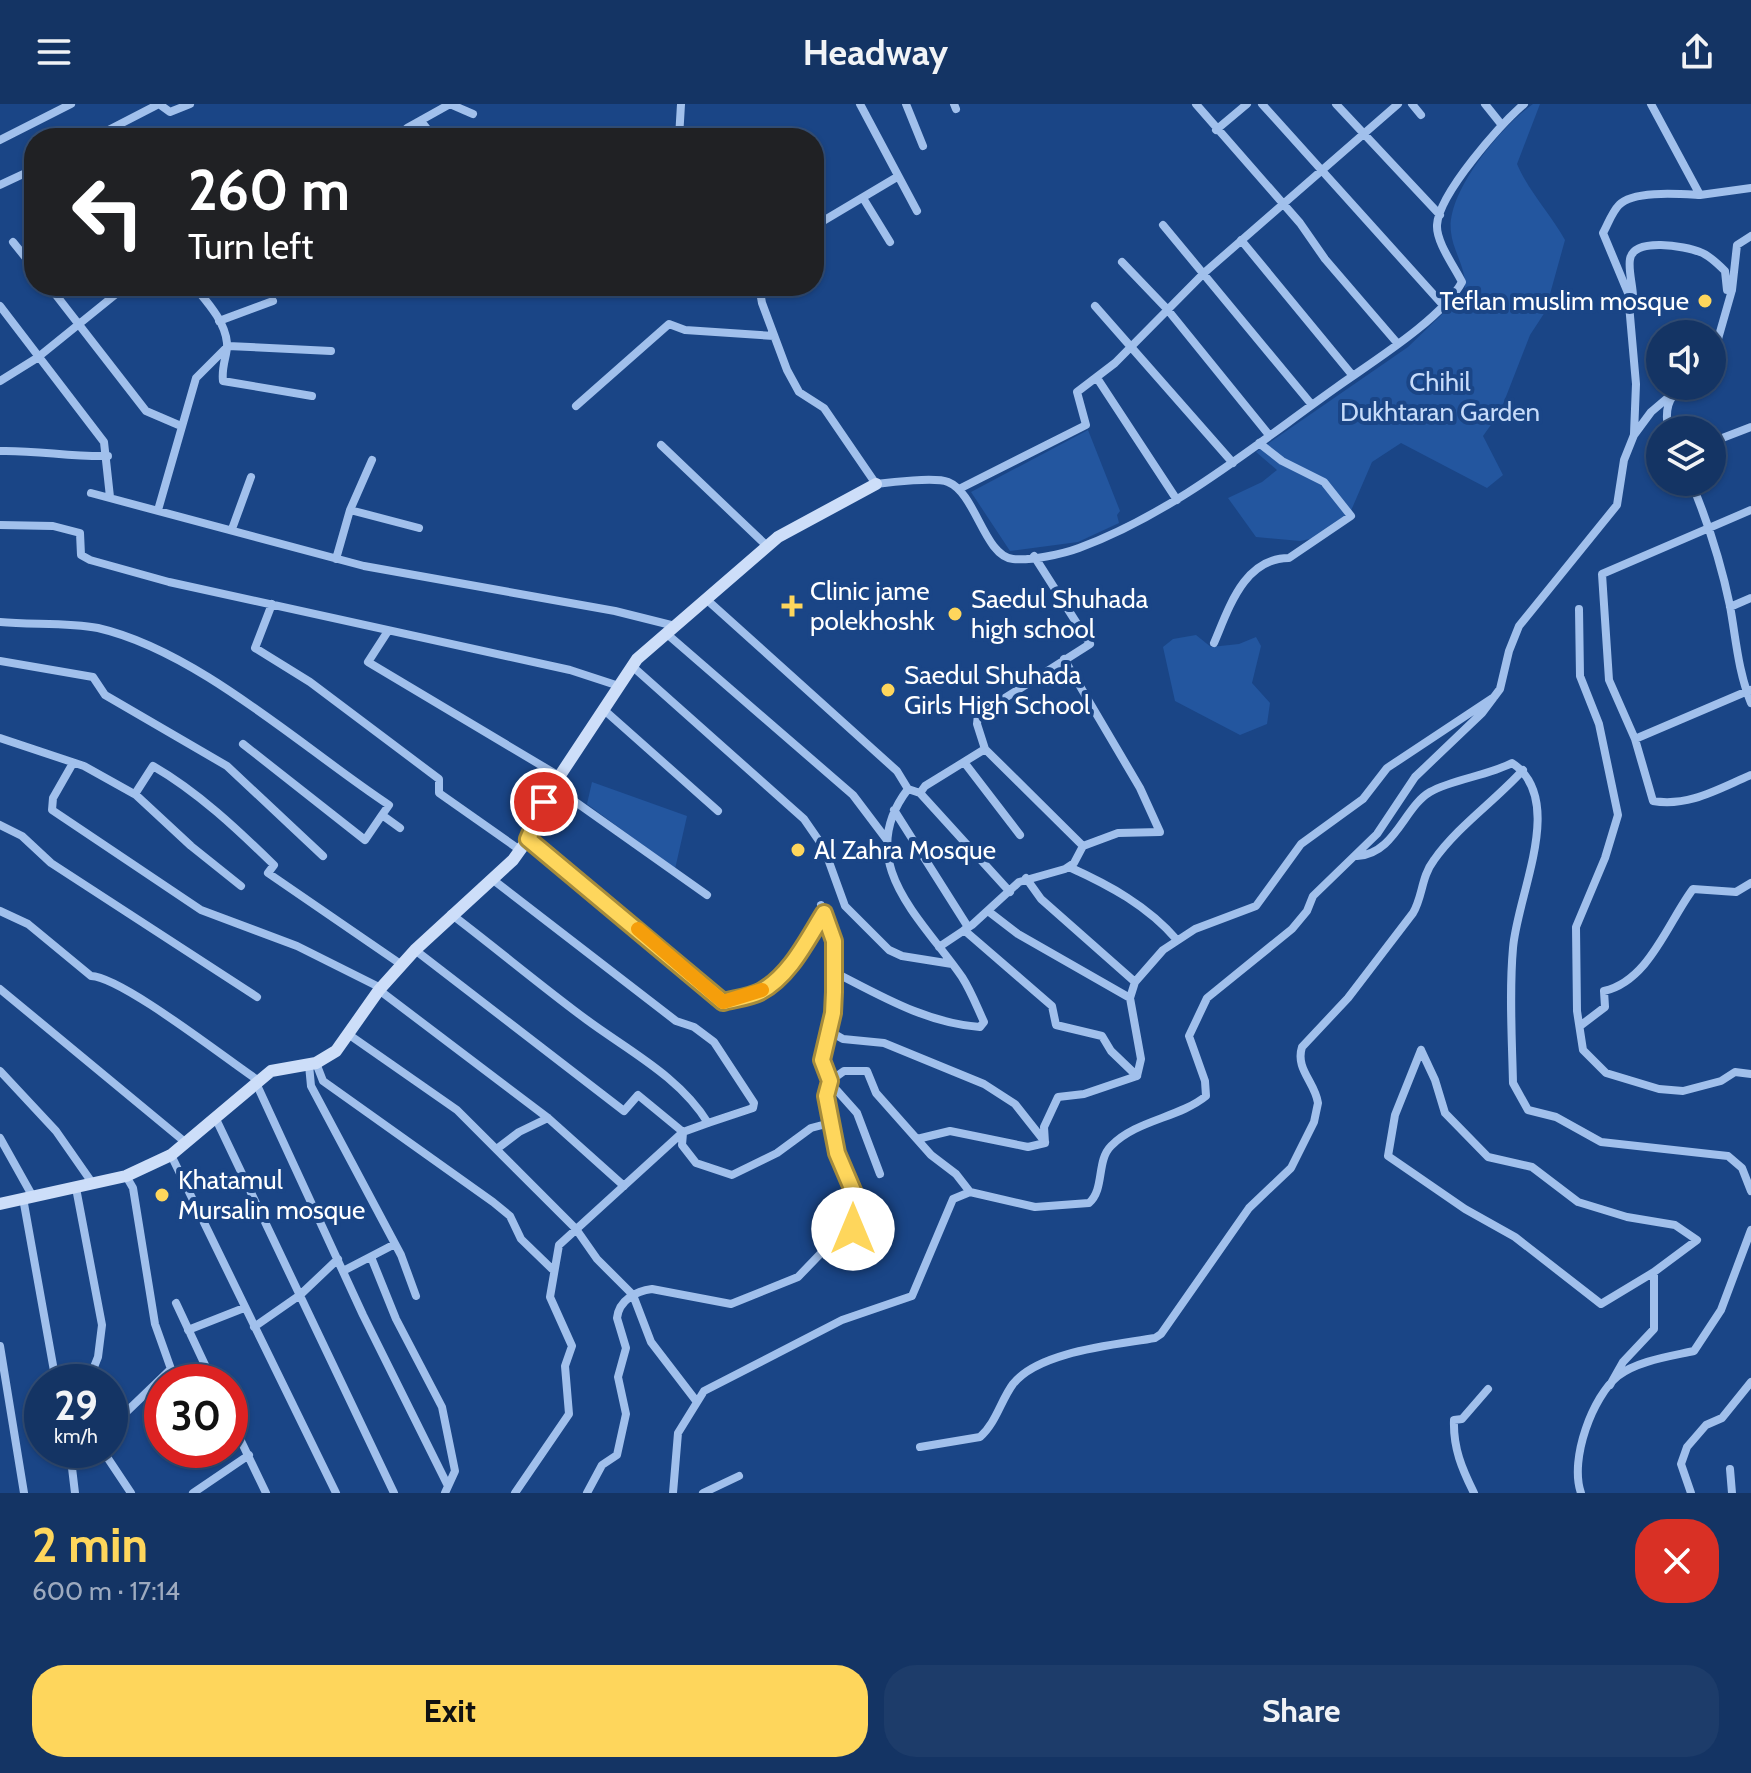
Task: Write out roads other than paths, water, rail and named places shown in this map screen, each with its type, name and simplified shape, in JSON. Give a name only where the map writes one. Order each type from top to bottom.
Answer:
[{"type":"street","points":[[0,140],[71,104]]},
{"type":"street","points":[[112,128],[159,104],[170,112],[190,104]]},
{"type":"street","points":[[407,128],[450,104],[473,114]]},
{"type":"street","points":[[680,128],[681,104]]},
{"type":"street","points":[[860,104],[917,211]]},
{"type":"street","points":[[906,104],[923,146]]},
{"type":"street","points":[[1196,104],[1398,344]]},
{"type":"street","points":[[1216,130],[1247,104]]},
{"type":"street","points":[[1262,104],[1443,305]]},
{"type":"street","points":[[1336,104],[1440,215]]},
{"type":"street","points":[[959,489],[1086,425],[1077,392],[1132,347],[1204,273],[1398,104]]},
{"type":"street","points":[[1412,104],[1421,115]]},
{"type":"street","points":[[1485,104],[1501,124]]},
{"type":"street","points":[[0,1204],[126,1176],[171,1155],[271,1071],[312,1064],[336,1051],[380,989],[415,950],[492,879],[524,844],[556,781],[632,666],[767,546],[876,484],[946,481],[959,489],[1000,555],[1013,559],[1077,549],[1177,500],[1398,344],[1443,305],[1462,282],[1439,235],[1440,215],[1462,175],[1501,124],[1524,104]]},
{"type":"street","points":[[1651,104],[1700,195]]},
{"type":"street","points":[[421,121],[426,128]]},
{"type":"street","points":[[0,185],[24,174]]},
{"type":"street","points":[[824,221],[897,177]]},
{"type":"street","points":[[1633,326],[1628,293],[1603,233],[1617,207],[1625,200],[1669,193],[1700,195],[1751,188]]},
{"type":"street","points":[[863,198],[890,242]]},
{"type":"street","points":[[1163,225],[1312,405]]},
{"type":"street","points":[[1723,320],[1732,290],[1737,245],[1751,236]]},
{"type":"street","points":[[1241,240],[1353,376]]},
{"type":"street","points":[[13,242],[24,256]]},
{"type":"street","points":[[1634,435],[1630,259],[1635,250],[1651,245],[1679,245],[1702,252],[1725,271],[1727,290],[1732,290]]},
{"type":"street","points":[[1122,262],[1167,309],[1269,435]]},
{"type":"street","points":[[57,296],[146,411],[181,426]]},
{"type":"street","points":[[0,381],[37,358],[113,296]]},
{"type":"street","points":[[204,296],[219,321],[228,346],[221,363],[223,381],[312,396]]},
{"type":"street","points":[[762,296],[774,336],[799,392],[824,408],[876,484]]},
{"type":"street","points":[[219,321],[273,301]]},
{"type":"street","points":[[0,306],[104,442],[108,456],[110,497]]},
{"type":"street","points":[[1095,306],[1233,463]]},
{"type":"street","points":[[576,406],[669,324],[685,330],[774,336]]},
{"type":"street","points":[[158,510],[196,378],[228,346],[331,351]]},
{"type":"street","points":[[1097,378],[1177,500]]},
{"type":"street","points":[[587,1493],[602,1465],[617,1455],[626,1414],[618,1377],[626,1348],[617,1312],[633,1295],[641,1291],[663,1290],[731,1304],[798,1277],[824,1250],[849,1239],[857,1200],[837,1153],[826,1096],[830,1081],[844,1071],[867,1071],[876,1093],[970,1192],[1035,1207],[1089,1203],[1095,1198],[1105,1155],[1112,1145],[1171,1113],[1192,1107],[1206,1096],[1205,1081],[1189,1036],[1207,998],[1292,929],[1313,896],[1377,834],[1415,777],[1494,697],[1500,689],[1519,626],[1617,505],[1624,460],[1634,435],[1651,412],[1665,400]]},
{"type":"street","points":[[1726,437],[1751,427]]},
{"type":"street","points":[[1214,643],[1238,588],[1256,570],[1278,558],[1289,558],[1351,516],[1324,482],[1282,461],[1259,443]]},
{"type":"street","points":[[661,445],[767,546]]},
{"type":"street","points":[[0,451],[49,451],[70,457],[108,456]]},
{"type":"street","points":[[336,559],[350,510],[372,460]]},
{"type":"street","points":[[232,529],[251,477]]},
{"type":"street","points":[[91,493],[336,559],[615,611],[671,630],[853,795],[887,841]]},
{"type":"street","points":[[1697,496],[1711,528],[1730,607],[1736,656],[1751,703]]},
{"type":"street","points":[[350,510],[419,528]]},
{"type":"street","points":[[1751,510],[1602,574],[1609,680],[1635,739],[1653,801],[1672,804],[1691,801],[1751,776]]},
{"type":"street","points":[[0,525],[68,528],[80,533],[81,551],[85,558],[169,582],[570,670],[619,686]]},
{"type":"street","points":[[1034,556],[1042,563],[1090,644],[978,715],[977,724],[985,749],[1083,846]]},
{"type":"street","points":[[1730,607],[1751,598]]},
{"type":"street","points":[[706,599],[848,723],[897,771],[908,789],[920,793],[1010,892]]},
{"type":"street","points":[[272,604],[255,648],[310,682],[389,745],[439,779],[439,793],[524,844],[723,1002],[760,992],[782,974],[801,951],[822,909],[834,941],[829,1031],[822,1053],[830,1081],[857,1113],[880,1174]]},
{"type":"street","points":[[1579,609],[1580,676],[1599,724],[1618,815],[1605,858],[1576,927],[1580,1026],[1587,1057],[1606,1073],[1646,1086],[1683,1091],[1721,1081],[1735,1072],[1751,1074]]},
{"type":"street","points":[[0,622],[96,628],[146,644],[291,733],[389,805],[365,840],[243,744]]},
{"type":"street","points":[[388,631],[368,662],[556,781],[707,895]]},
{"type":"street","points":[[1064,659],[1140,788],[1160,832],[1118,833],[1083,846],[1069,867]]},
{"type":"street","points":[[0,661],[93,677],[105,695],[227,766],[323,856]]},
{"type":"street","points":[[632,666],[804,819],[824,848],[845,906],[889,950],[902,956],[952,964]]},
{"type":"street","points":[[1635,739],[1749,691]]},
{"type":"street","points":[[1137,1076],[1141,1059],[1130,998],[1135,982],[1177,940],[1195,929],[1256,906],[1301,844],[1363,799],[1387,768],[1428,743],[1489,697],[1494,697]]},
{"type":"street","points":[[603,709],[718,811]]},
{"type":"street","points":[[0,738],[101,774],[135,794],[191,846],[241,886]]},
{"type":"street","points":[[920,793],[925,786],[985,749]]},
{"type":"street","points":[[964,762],[1020,835]]},
{"type":"street","points":[[73,763],[53,798],[52,810],[201,910],[297,946],[380,989],[548,1118],[624,1186]]},
{"type":"street","points":[[1356,856],[1370,855],[1391,838],[1428,793],[1512,763],[1523,770],[1537,800],[1537,824],[1536,844],[1512,949],[1513,1083],[1519,1096],[1528,1110],[1556,1117],[1601,1142],[1728,1156],[1742,1168],[1751,1191]]},
{"type":"street","points":[[135,794],[153,766],[162,771],[206,803],[274,865],[268,873],[402,965]]},
{"type":"street","points":[[920,1447],[980,1437],[1012,1385],[1024,1372],[1039,1364],[1098,1347],[1155,1338],[1161,1334],[1249,1208],[1282,1180],[1309,1134],[1318,1103],[1302,1069],[1299,1057],[1302,1047],[1348,998],[1413,913],[1420,899],[1421,885],[1433,861],[1523,770]]},
{"type":"street","points":[[834,972],[901,1007],[959,1025],[980,1027],[984,1022],[952,964],[896,889],[887,841],[894,810],[908,789]]},
{"type":"street","points":[[894,810],[966,928],[1052,1006],[1056,1025],[1102,1036],[1111,1051],[1137,1076]]},
{"type":"street","points":[[382,815],[400,828]]},
{"type":"street","points":[[0,825],[22,836],[51,863],[257,997]]},
{"type":"street","points":[[939,947],[1026,878],[1069,867],[1123,895],[1160,920],[1177,940]]},
{"type":"street","points":[[1026,878],[1041,899],[1135,982]]},
{"type":"street","points":[[492,879],[676,1021],[694,1027],[714,1042],[754,1103],[753,1108],[683,1132],[559,1245],[552,1269],[550,1297],[572,1346],[565,1366],[569,1414],[515,1493]]},
{"type":"street","points":[[1580,1026],[1605,1007],[1604,991],[1628,978],[1656,951],[1677,910],[1693,889],[1736,892],[1751,883]]},
{"type":"street","points":[[0,911],[28,924],[91,976],[101,976],[147,1002],[257,1082],[446,1488]]},
{"type":"street","points":[[988,911],[1018,934],[1130,998]]},
{"type":"street","points":[[451,914],[587,1020],[653,1065],[684,1092],[708,1123]]},
{"type":"street","points":[[415,950],[624,1111],[638,1095],[683,1132]]},
{"type":"street","points":[[0,989],[185,1142]]},
{"type":"street","points":[[829,1031],[843,1039],[884,1043],[984,1084],[1015,1104],[1045,1143]]},
{"type":"street","points":[[348,1034],[457,1110],[576,1229],[597,1259],[633,1295],[651,1342],[697,1402]]},
{"type":"street","points":[[1421,1050],[1435,1080],[1445,1113],[1488,1157],[1532,1167],[1578,1202],[1627,1217],[1675,1225],[1697,1240],[1654,1272],[1601,1304],[1515,1237],[1465,1209],[1388,1156],[1395,1115],[1421,1050]]},
{"type":"street","points":[[312,1064],[311,1086],[401,1255],[416,1296]]},
{"type":"street","points":[[312,1064],[323,1081],[502,1209],[510,1216],[521,1239],[552,1269]]},
{"type":"street","points":[[0,1071],[56,1131],[93,1184]]},
{"type":"street","points":[[1045,1143],[1044,1127],[1058,1097],[1084,1094],[1137,1076]]},
{"type":"street","points":[[215,1117],[394,1493]]},
{"type":"street","points":[[498,1148],[519,1132],[548,1118]]},
{"type":"street","points":[[683,1132],[682,1145],[696,1163],[732,1175],[777,1153],[811,1128],[830,1123]]},
{"type":"street","points":[[917,1139],[950,1131],[1028,1147],[1045,1143]]},
{"type":"street","points":[[0,1138],[28,1197],[53,1364]]},
{"type":"street","points":[[171,1155],[336,1493]]},
{"type":"street","points":[[126,1176],[133,1188],[155,1324],[171,1360],[171,1369],[128,1410]]},
{"type":"street","points":[[76,1188],[102,1325],[95,1364]]},
{"type":"street","points":[[673,1493],[678,1433],[704,1391],[856,1314],[912,1296],[953,1199],[970,1192]]},
{"type":"street","points":[[1610,1385],[1617,1376],[1629,1370],[1694,1351],[1721,1310],[1751,1230]]},
{"type":"street","points":[[343,1271],[393,1245]]},
{"type":"street","points":[[371,1257],[396,1319],[442,1407],[455,1471],[446,1488]]},
{"type":"street","points":[[254,1327],[300,1295],[338,1259]]},
{"type":"street","points":[[1579,1491],[1581,1443],[1594,1410],[1623,1362],[1654,1329],[1654,1272]]},
{"type":"street","points":[[176,1303],[204,1364]]},
{"type":"street","points":[[188,1330],[244,1308]]},
{"type":"street","points":[[0,1346],[24,1493]]},
{"type":"street","points":[[1691,1493],[1681,1464],[1687,1447],[1706,1425],[1722,1418],[1751,1382]]},
{"type":"street","points":[[1474,1493],[1459,1463],[1453,1439],[1454,1420],[1462,1419],[1488,1389]]},
{"type":"street","points":[[193,1493],[249,1455],[266,1493]]},
{"type":"street","points":[[72,1468],[75,1493]]},
{"type":"street","points":[[114,1468],[131,1493]]},
{"type":"street","points":[[1730,1469],[1732,1493]]},
{"type":"street","points":[[703,1493],[739,1476]]},
{"type":"place","name":"Teflan muslim mosque","points":[[1705,301]]},
{"type":"place","name":"Clinic jame polekhoshk","points":[[792,606]]},
{"type":"place","name":"Saedul Shuhada high school","points":[[955,614]]},
{"type":"place","name":"Saedul Shuhada Girls High School","points":[[888,690]]},
{"type":"place","name":"Al Zahra Mosque","points":[[798,850]]},
{"type":"place","name":"Khatamul Mursalin mosque","points":[[162,1195]]},
{"type":"park label","name":"Chihil Dukhtaran Garden","points":[[1440,397]]}]
